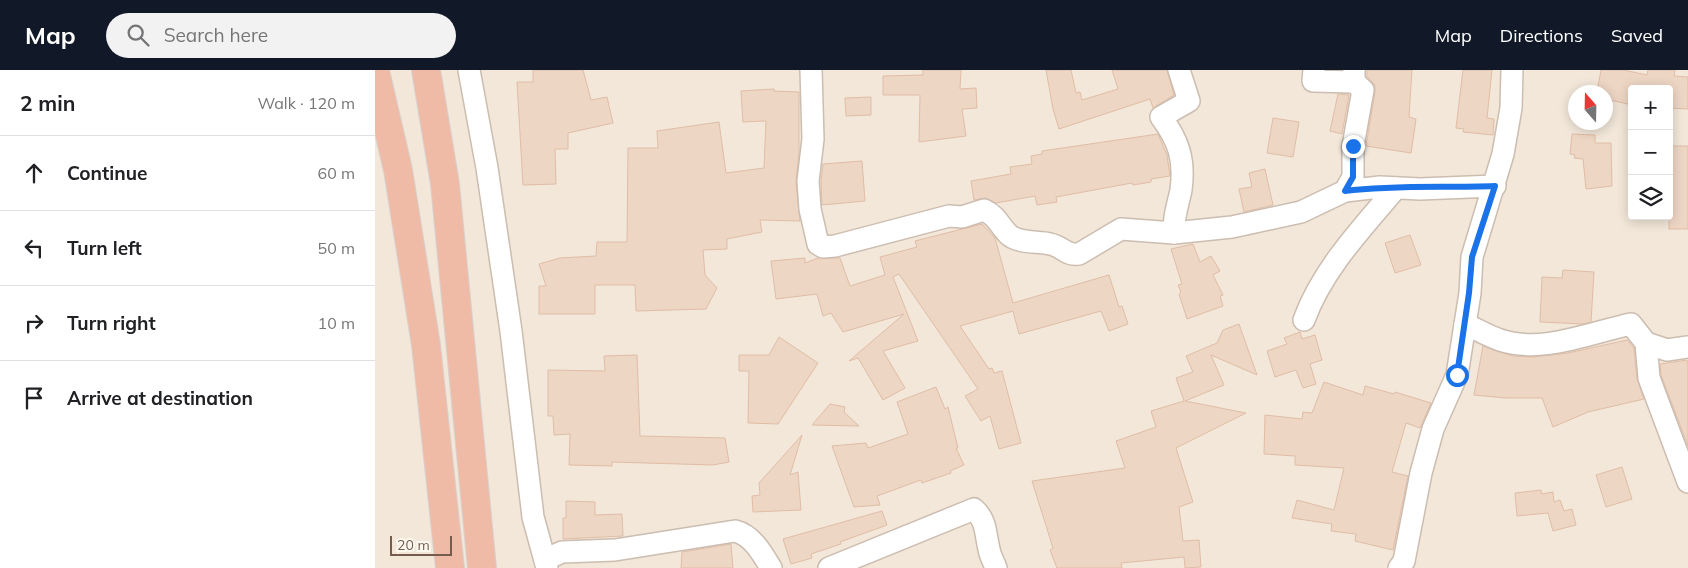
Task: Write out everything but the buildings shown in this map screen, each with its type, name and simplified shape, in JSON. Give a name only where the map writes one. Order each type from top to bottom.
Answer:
[{"type":"highway","points":[[426,70],[445,184],[482,568]]},
{"type":"highway","points":[[375,71],[398,170],[426,345],[450,568]]},
{"type":"street","points":[[469,70],[487,168],[510,321],[533,517],[546,563],[562,552],[615,550],[735,531],[745,533],[760,550],[771,568]]},
{"type":"street","points":[[811,70],[813,139],[808,181],[810,209],[818,244],[823,247],[835,246],[949,216],[962,217],[984,210],[995,216],[1009,235],[1019,239],[1052,244],[1072,255],[1079,254],[1121,229],[1174,233],[1232,227],[1301,212],[1345,191],[1495,186]]},
{"type":"street","points":[[1174,233],[1173,220],[1181,190],[1180,147],[1161,117],[1189,101],[1179,70]]},
{"type":"street","points":[[1314,70],[1313,81],[1354,76],[1363,90],[1353,146],[1353,177],[1345,191]]},
{"type":"street","points":[[1399,568],[1404,561],[1421,473],[1433,429],[1457,375],[1465,324],[1472,257],[1495,186],[1511,108],[1512,70]]},
{"type":"street","points":[[1305,320],[1311,303],[1353,239],[1396,188]]},
{"type":"street","points":[[1465,324],[1500,340],[1530,345],[1565,340],[1631,324],[1646,344],[1649,378],[1680,437],[1688,482]]},
{"type":"street","points":[[1646,344],[1667,350],[1688,347]]},
{"type":"street","points":[[829,568],[975,509],[981,515],[986,525],[989,549],[996,568]]},
{"type":"shaded area","points":[[375,70],[1688,70],[1688,568],[375,568]]},
{"type":"route","points":[[1353,146],[1353,177],[1345,191],[1380,187],[1420,189],[1495,186],[1472,257],[1469,293],[1457,375]]}]
